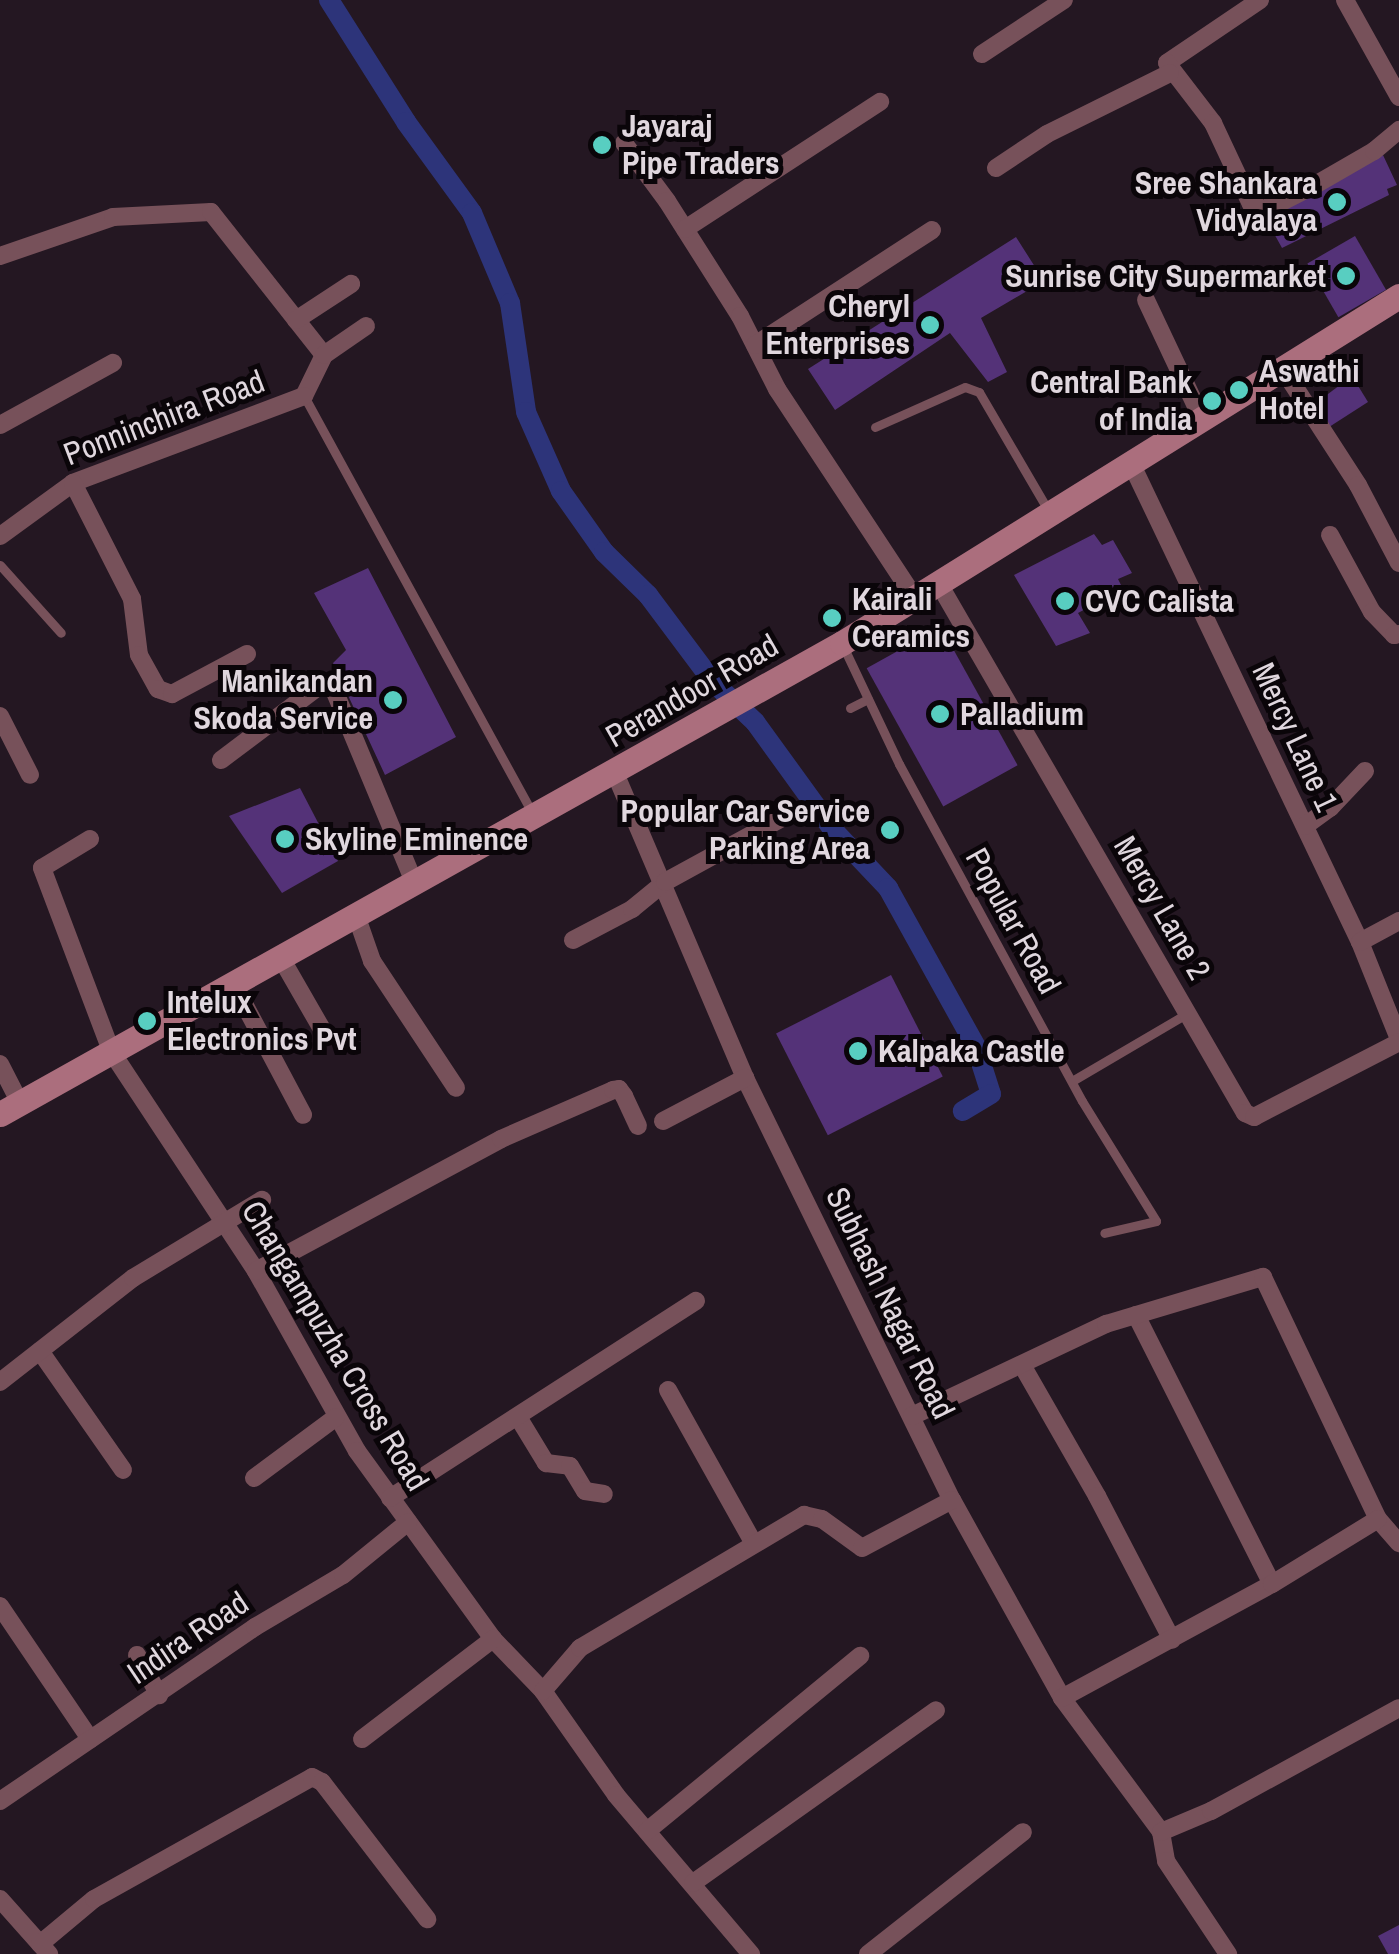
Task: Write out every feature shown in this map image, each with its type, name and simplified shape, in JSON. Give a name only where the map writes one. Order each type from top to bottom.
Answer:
[{"type":"main road","name":"Perandoor Road","points":[[10,1108],[842,643],[1399,298]]},
{"type":"street","points":[[982,54],[1064,0]]},
{"type":"street","points":[[1260,0],[1167,63],[1170,73],[1213,123],[1251,204],[1259,209],[1270,208],[1349,167],[1399,130]]},
{"type":"street","points":[[1345,0],[1399,96]]},
{"type":"street","points":[[996,168],[1048,134],[1170,73]]},
{"type":"street","points":[[685,228],[880,102]]},
{"type":"street","points":[[624,142],[685,228],[777,389],[914,598]]},
{"type":"street","points":[[0,256],[112,216],[212,212],[324,355]]},
{"type":"street","points":[[755,345],[932,230]]},
{"type":"street","points":[[296,320],[350,284]]},
{"type":"street","points":[[1146,300],[1202,419]]},
{"type":"street","points":[[304,396],[324,355],[366,326]]},
{"type":"street","points":[[0,425],[113,364]]},
{"type":"street","points":[[1283,368],[1358,485],[1399,563]]},
{"type":"street","name":"Ponninchira Road","points":[[0,536],[72,484],[304,396]]},
{"type":"street","name":"Mercy Lane 1","points":[[1130,464],[1360,942],[1399,1040]]},
{"type":"street","points":[[72,484],[132,600],[140,655],[158,689],[172,694],[247,654]]},
{"type":"street","points":[[1330,535],[1372,612],[1394,636],[1399,634]]},
{"type":"street","name":"Mercy Lane 2","points":[[940,584],[1246,1113],[1254,1118],[1399,1040]]},
{"type":"street","points":[[221,760],[324,683],[332,685],[414,882]]},
{"type":"street","points":[[0,716],[30,775]]},
{"type":"street","points":[[1305,826],[1330,808],[1366,771]]},
{"type":"street","name":"Subhash Nagar Road","points":[[615,773],[665,882],[745,1078],[952,1500],[1062,1698],[1161,1832],[1166,1861],[1228,1954]]},
{"type":"street","points":[[572,940],[632,909],[665,882],[789,814]]},
{"type":"street","name":"Changampuzha Cross Road","points":[[90,839],[42,868],[111,1051],[226,1222],[336,1417],[390,1498],[492,1638],[543,1690],[648,1831],[748,1953]]},
{"type":"street","points":[[356,915],[372,961],[456,1088]]},
{"type":"street","points":[[1360,942],[1399,921]]},
{"type":"street","points":[[281,958],[322,1031]]},
{"type":"street","points":[[234,985],[303,1114]]},
{"type":"street","points":[[0,1064],[10,1108]]},
{"type":"street","points":[[663,1121],[745,1078]]},
{"type":"street","points":[[256,1271],[501,1139],[613,1090],[619,1089],[624,1096],[638,1126]]},
{"type":"street","points":[[0,1382],[133,1278],[262,1200]]},
{"type":"street","points":[[912,1416],[1136,1315],[1263,1277],[1378,1519],[1399,1543]]},
{"type":"street","points":[[390,1498],[696,1302]]},
{"type":"street","points":[[1136,1315],[1272,1584]]},
{"type":"street","points":[[40,1351],[122,1470]]},
{"type":"street","points":[[1022,1365],[1098,1496],[1172,1640]]},
{"type":"street","points":[[668,1390],[754,1542]]},
{"type":"street","points":[[254,1478],[336,1417]]},
{"type":"street","points":[[518,1417],[546,1463],[570,1466],[585,1491],[604,1494]]},
{"type":"street","points":[[543,1690],[580,1648],[804,1515],[822,1519],[862,1548],[952,1500]]},
{"type":"street","points":[[1062,1698],[1272,1584],[1378,1519]]},
{"type":"street","name":"Indira Road","points":[[0,1801],[255,1627],[342,1575],[408,1522]]},
{"type":"street","points":[[0,1606],[90,1739]]},
{"type":"street","points":[[362,1739],[492,1638]]},
{"type":"street","points":[[138,1655],[159,1696]]},
{"type":"street","points":[[648,1831],[860,1656]]},
{"type":"street","points":[[1161,1832],[1211,1810],[1399,1708]]},
{"type":"street","points":[[692,1883],[936,1710]]},
{"type":"street","points":[[0,1898],[45,1949],[94,1899],[312,1777],[322,1782],[427,1919]]},
{"type":"street","points":[[868,1954],[1023,1832]]},
{"type":"lane","points":[[875,427],[965,387],[979,392],[1051,514]]},
{"type":"lane","points":[[304,396],[533,814]]},
{"type":"lane","points":[[0,566],[61,633]]},
{"type":"lane","name":"Popular Road","points":[[842,643],[1072,1081],[1156,1221],[1104,1233]]},
{"type":"lane","points":[[850,708],[868,698]]},
{"type":"lane","points":[[1072,1081],[1188,1013]]},
{"type":"building","name":"Sree Shankara Vidyalaya","points":[[1383,155],[1397,185],[1387,189],[1389,195],[1282,248],[1266,219]]},
{"type":"building","name":"Sunrise City Supermarket","points":[[1355,236],[1386,290],[1338,317],[1307,264]]},
{"type":"building","name":"Cheryl Enterprises","points":[[1016,237],[1044,281],[981,318],[1007,372],[988,382],[950,333],[835,410],[808,369]]},
{"type":"building","points":[[1352,376],[1368,402],[1326,429],[1312,406]]},
{"type":"building","name":"CVC Calista","points":[[1094,534],[1102,545],[1113,540],[1132,573],[1118,579],[1123,589],[1078,613],[1090,633],[1056,646],[1014,575]]},
{"type":"building","name":"Manikandan Skoda Service","points":[[368,568],[456,737],[385,775],[333,663],[346,650],[314,593]]},
{"type":"building","name":"Palladium","points":[[941,627],[1018,765],[943,806],[867,668]]},
{"type":"building","name":"Skyline Eminence","points":[[300,788],[338,861],[282,893],[229,816]]},
{"type":"building","name":"Kalpaka Castle","points":[[891,975],[943,1077],[828,1135],[776,1034]]},
{"type":"building","points":[[1399,1925],[1399,1954],[1388,1954],[1378,1936]]},
{"type":"waterway","points":[[329,0],[406,122],[472,213],[510,303],[526,412],[561,491],[604,552],[648,595],[713,682],[755,722],[834,831],[888,888],[976,1047],[991,1094],[963,1111]]},
{"type":"place","name":"Jayaraj Pipe Traders","points":[[602,145]]},
{"type":"place","name":"Sree Shankara Vidyalaya","points":[[1337,202]]},
{"type":"place","name":"Sunrise City Supermarket","points":[[1346,276]]},
{"type":"place","name":"Cheryl Enterprises","points":[[930,325]]},
{"type":"place","name":"Aswathi Hotel","points":[[1239,390]]},
{"type":"place","name":"Central Bank of India","points":[[1212,401]]},
{"type":"place","name":"CVC Calista","points":[[1065,601]]},
{"type":"place","name":"Kairali Ceramics","points":[[832,618]]},
{"type":"place","name":"Manikandan Skoda Service","points":[[393,700]]},
{"type":"place","name":"Palladium","points":[[940,714]]},
{"type":"place","name":"Popular Car Service Parking Area","points":[[890,830]]},
{"type":"place","name":"Skyline Eminence","points":[[285,839]]},
{"type":"place","name":"Intelux Electronics Pvt","points":[[147,1021]]},
{"type":"place","name":"Kalpaka Castle","points":[[858,1051]]}]
